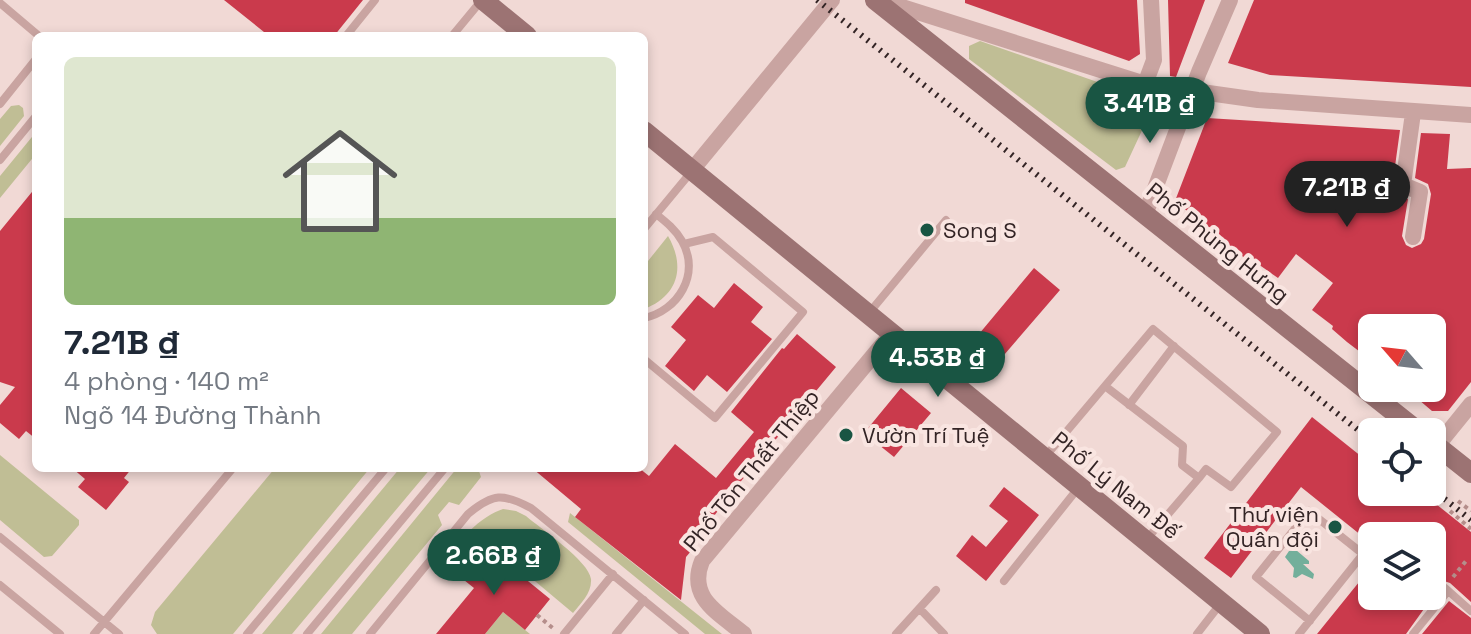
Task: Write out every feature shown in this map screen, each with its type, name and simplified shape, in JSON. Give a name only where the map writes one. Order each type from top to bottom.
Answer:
[{"type":"street","points":[[482,0],[522,32]]},
{"type":"street","points":[[692,170],[832,0]]},
{"type":"street","points":[[877,0],[1145,84],[1258,100],[1471,115]]},
{"type":"street","name":"Phố Phùng Hưng","points":[[877,0],[1401,418]]},
{"type":"street","points":[[1145,84],[1154,60],[1151,0]]},
{"type":"street","points":[[1145,215],[1230,0]]},
{"type":"street","points":[[1413,113],[1403,185],[1420,192],[1413,237]]},
{"type":"street","name":"Phố Lý Nam Đế","points":[[648,134],[1260,634]]},
{"type":"street","name":"Phố Tôn Thất Thiệp","points":[[744,634],[703,600],[696,574],[702,561],[892,333]]},
{"type":"street","points":[[1446,432],[1471,404]]},
{"type":"street","points":[[1446,453],[1471,473]]},
{"type":"lane","points":[[349,32],[375,0]]},
{"type":"lane","points":[[455,32],[482,0]]},
{"type":"lane","points":[[0,3],[34,32]]},
{"type":"lane","points":[[0,104],[32,64]]},
{"type":"lane","points":[[0,160],[32,121]]},
{"type":"lane","points":[[648,224],[692,170]]},
{"type":"lane","points":[[648,317],[671,306],[682,293],[688,277],[689,260],[684,244],[656,214]]},
{"type":"lane","points":[[868,313],[946,220]]},
{"type":"lane","points":[[648,362],[715,418],[803,312],[713,237],[684,244]]},
{"type":"lane","points":[[1045,458],[1153,329],[1277,432],[1231,487],[1206,469],[1145,540]]},
{"type":"lane","points":[[1129,405],[1174,346]]},
{"type":"lane","points":[[1105,386],[1183,446],[1182,465],[1199,478]]},
{"type":"lane","points":[[94,634],[230,472]]},
{"type":"lane","points":[[247,634],[383,472]]},
{"type":"lane","points":[[307,634],[442,472]]},
{"type":"lane","points":[[1004,581],[1079,486]]},
{"type":"lane","points":[[370,634],[468,514],[482,502],[498,496],[514,499],[531,508],[685,634]]},
{"type":"lane","points":[[1299,634],[1310,621],[1363,554],[1309,511],[1256,577],[1310,621]]},
{"type":"lane","points":[[0,537],[119,634]]},
{"type":"lane","points":[[564,634],[613,574]]},
{"type":"lane","points":[[0,585],[60,634]]},
{"type":"lane","points":[[896,634],[936,590]]},
{"type":"lane","points":[[1446,590],[1471,611]]},
{"type":"lane","points":[[616,634],[644,600]]},
{"type":"lane","points":[[1197,634],[1222,602]]},
{"type":"lane","points":[[920,609],[944,634]]},
{"type":"lane","points":[[1413,634],[1431,610]]},
{"type":"path","points":[[1458,501],[1471,511]]},
{"type":"path","points":[[1450,511],[1471,529]]},
{"type":"path","points":[[1446,590],[1466,561]]},
{"type":"path","points":[[537,615],[549,625]]},
{"type":"shaded area","points":[[980,41],[1146,99],[1151,111],[1125,167],[1116,170],[969,59],[969,46]]},
{"type":"shaded area","points":[[11,106],[23,108],[24,116],[0,146],[0,119]]},
{"type":"shaded area","points":[[32,137],[32,159],[0,198],[0,176]]},
{"type":"shaded area","points":[[668,236],[677,259],[676,279],[665,296],[648,307],[648,261]]},
{"type":"shaded area","points":[[0,455],[79,520],[79,525],[52,556],[44,557],[0,520]]},
{"type":"shaded area","points":[[272,472],[367,472],[233,634],[157,634],[151,625],[155,612]]},
{"type":"shaded area","points":[[397,472],[428,472],[292,634],[262,634]]},
{"type":"shaded area","points":[[454,472],[479,472],[481,477],[459,505],[449,502],[438,515],[442,525],[352,634],[321,634]]},
{"type":"shaded area","points":[[503,509],[526,516],[582,563],[591,579],[590,589],[573,613],[481,536],[454,568],[451,565],[462,539],[486,517]]},
{"type":"shaded area","points":[[570,513],[722,634],[705,634],[568,522]]},
{"type":"shaded area","points":[[1296,550],[1309,561],[1309,564],[1303,564],[1314,574],[1313,579],[1302,574],[1293,577],[1294,568],[1285,557],[1289,551]]},
{"type":"shaded area","points":[[503,612],[530,634],[485,634]]},
{"type":"building","points":[[224,0],[363,0],[337,32],[264,32]]},
{"type":"building","points":[[965,0],[1137,0],[1140,54],[1129,61],[965,3]]},
{"type":"building","points":[[1168,0],[1205,0],[1176,77],[1170,76]]},
{"type":"building","points":[[1254,0],[1471,0],[1471,87],[1270,75],[1228,63]]},
{"type":"building","points":[[1207,118],[1400,130],[1392,188],[1395,193],[1408,199],[1402,236],[1406,245],[1412,248],[1424,239],[1431,194],[1428,184],[1415,178],[1421,133],[1450,134],[1447,169],[1471,168],[1471,382],[1448,411],[1432,411],[1421,402],[1446,402],[1446,314],[1358,314],[1358,350],[1312,310],[1333,283],[1296,254],[1278,278],[1247,260],[1175,201]]},
{"type":"building","points":[[32,192],[32,436],[26,431],[19,439],[0,423],[0,405],[15,387],[0,382],[0,231]]},
{"type":"building","points":[[1034,268],[1060,290],[1004,355],[979,334]]},
{"type":"building","points":[[734,283],[763,307],[751,322],[772,339],[727,392],[707,375],[694,391],[665,366],[686,340],[671,327],[698,295],[714,308]]},
{"type":"building","points":[[797,334],[836,367],[732,492],[708,524],[711,527],[686,557],[681,600],[575,517],[581,509],[537,472],[644,472],[649,476],[675,444],[716,478],[754,432],[731,412]]},
{"type":"building","points":[[901,388],[931,413],[894,457],[864,433]]},
{"type":"building","points":[[1312,417],[1358,454],[1358,506],[1438,506],[1471,532],[1471,602],[1446,582],[1446,522],[1358,522],[1358,533],[1301,487],[1231,578],[1204,558]]},
{"type":"building","points":[[77,472],[129,472],[124,478],[129,482],[106,510],[78,487],[85,479]]},
{"type":"building","points":[[1004,487],[1039,515],[986,581],[956,556],[972,535],[986,547],[1008,521],[989,506]]},
{"type":"building","points":[[484,545],[550,599],[525,630],[503,612],[485,634],[436,634],[474,588],[459,576]]},
{"type":"building","points":[[1358,583],[1358,610],[1423,610],[1406,634],[1317,634]]},
{"type":"building","points":[[1449,601],[1471,618],[1471,634],[1422,634],[1442,610],[1446,610]]},
{"type":"railway","points":[[817,0],[1358,430]]},
{"type":"railway","points":[[1446,500],[1471,520]]},
{"type":"place","name":"Song S","points":[[927,230]]},
{"type":"place","name":"Vườn Trí Tuệ","points":[[846,435]]},
{"type":"place","name":"Thư viện Quân đội","points":[[1335,527]]}]
